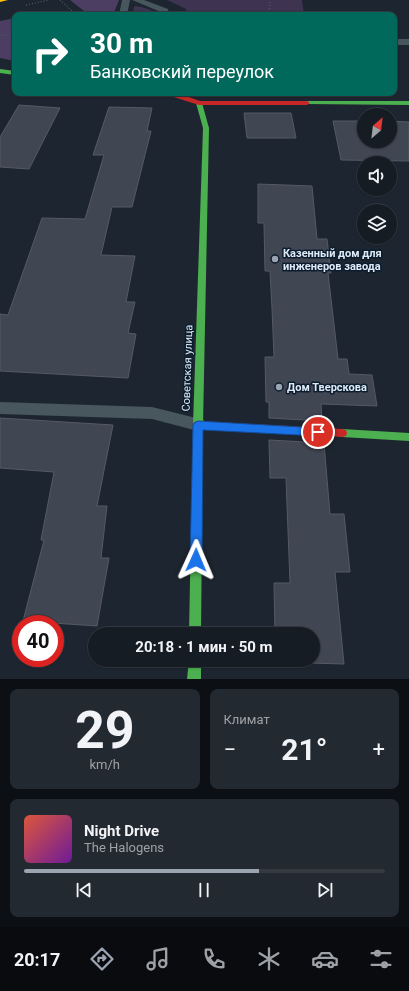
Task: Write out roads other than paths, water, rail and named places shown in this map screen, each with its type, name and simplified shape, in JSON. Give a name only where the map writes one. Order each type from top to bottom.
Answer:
[{"type":"street","points":[[0,1],[6,0]]},
{"type":"street","points":[[0,71],[12,72]]},
{"type":"street","points":[[180,96],[199,103],[409,103]]},
{"type":"street","name":"Советская улица","points":[[195,627],[198,425],[206,128],[199,103]]},
{"type":"street","points":[[198,425],[409,437]]},
{"type":"street","points":[[194,679],[195,667]]},
{"type":"lane","points":[[124,12],[126,0]]},
{"type":"lane","points":[[136,0],[165,12]]},
{"type":"lane","points":[[397,42],[409,42]]},
{"type":"lane","points":[[0,408],[152,413],[198,425]]},
{"type":"place","name":"Казенный дом для инженеров завода","points":[[275,259]]},
{"type":"place","name":"Дом Тверскова","points":[[279,387]]}]
